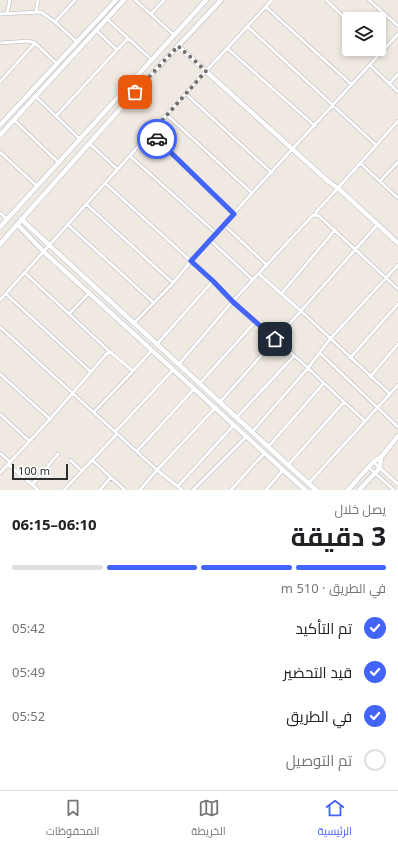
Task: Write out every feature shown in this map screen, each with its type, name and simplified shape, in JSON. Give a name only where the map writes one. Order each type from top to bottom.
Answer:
[{"type":"street","points":[[7,13],[10,0]]},
{"type":"street","points":[[36,12],[38,0]]},
{"type":"street","points":[[55,22],[75,0]]},
{"type":"street","points":[[0,125],[116,0]]},
{"type":"street","points":[[0,135],[124,0]]},
{"type":"street","points":[[135,0],[174,35]]},
{"type":"street","points":[[151,14],[164,0]]},
{"type":"street","points":[[0,228],[206,0]]},
{"type":"street","points":[[0,244],[135,92],[221,0]]},
{"type":"street","points":[[0,300],[206,71],[272,0]]},
{"type":"street","points":[[326,0],[342,15]]},
{"type":"street","points":[[369,0],[398,26]]},
{"type":"street","points":[[266,7],[352,84]]},
{"type":"street","points":[[0,14],[41,12],[55,22],[77,42]]},
{"type":"street","points":[[107,19],[152,60]]},
{"type":"street","points":[[248,27],[376,145]]},
{"type":"street","points":[[96,30],[117,50]]},
{"type":"street","points":[[386,48],[398,34]]},
{"type":"street","points":[[56,116],[128,38]]},
{"type":"street","points":[[0,43],[28,41],[35,43],[57,64]]},
{"type":"street","points":[[0,82],[35,43]]},
{"type":"street","points":[[178,46],[329,182],[338,188],[397,240]]},
{"type":"street","points":[[227,48],[314,126]]},
{"type":"street","points":[[134,323],[154,303],[252,193],[378,56]]},
{"type":"street","points":[[370,65],[398,92]]},
{"type":"street","points":[[390,84],[398,74]]},
{"type":"street","points":[[128,86],[135,92]]},
{"type":"street","points":[[186,94],[272,173]]},
{"type":"street","points":[[35,96],[80,139]]},
{"type":"street","points":[[167,115],[252,193]]},
{"type":"street","points":[[14,120],[59,163]]},
{"type":"street","points":[[178,364],[312,215],[315,215],[398,121]]},
{"type":"street","points":[[151,133],[234,214]]},
{"type":"street","points":[[89,143],[118,169]]},
{"type":"street","points":[[0,152],[37,186]]},
{"type":"street","points":[[130,156],[216,234]]},
{"type":"street","points":[[380,181],[398,162]]},
{"type":"street","points":[[360,163],[398,198]]},
{"type":"street","points":[[105,183],[213,281],[233,302],[256,321],[365,421]]},
{"type":"street","points":[[86,204],[172,283]]},
{"type":"street","points":[[0,213],[7,219]]},
{"type":"street","points":[[315,215],[319,216],[335,230],[398,289]]},
{"type":"street","points":[[21,219],[316,490]]},
{"type":"street","points":[[17,224],[44,252],[265,453],[303,490]]},
{"type":"street","points":[[68,224],[154,303]]},
{"type":"street","points":[[220,402],[378,224]]},
{"type":"street","points":[[224,225],[267,265]]},
{"type":"street","points":[[281,294],[335,230]]},
{"type":"street","points":[[210,240],[253,280]]},
{"type":"street","points":[[252,432],[308,368],[330,340],[398,265]]},
{"type":"street","points":[[25,273],[109,351],[133,371]]},
{"type":"street","points":[[259,274],[390,394]]},
{"type":"street","points":[[157,344],[213,281]]},
{"type":"street","points":[[69,314],[89,293]]},
{"type":"street","points":[[6,294],[91,372]]},
{"type":"street","points":[[350,358],[398,304]]},
{"type":"street","points":[[200,383],[256,321]]},
{"type":"street","points":[[0,327],[157,470],[182,490]]},
{"type":"street","points":[[370,377],[398,344]]},
{"type":"street","points":[[94,412],[152,350]]},
{"type":"street","points":[[0,473],[50,419],[109,351]]},
{"type":"street","points":[[320,353],[398,427]]},
{"type":"street","points":[[237,417],[294,356]]},
{"type":"street","points":[[64,490],[173,370]]},
{"type":"street","points":[[0,374],[50,419]]},
{"type":"street","points":[[268,447],[323,384]]},
{"type":"street","points":[[309,483],[398,385]]},
{"type":"street","points":[[137,452],[194,389]]},
{"type":"street","points":[[288,465],[344,402]]},
{"type":"street","points":[[140,490],[215,408]]},
{"type":"street","points":[[222,414],[228,409]]},
{"type":"street","points":[[0,414],[29,441]]},
{"type":"street","points":[[178,486],[234,425]]},
{"type":"street","points":[[348,490],[373,462],[381,457],[398,436]]},
{"type":"street","points":[[193,490],[246,437]]},
{"type":"street","points":[[0,453],[38,490]]},
{"type":"street","points":[[231,490],[265,453]]},
{"type":"street","points":[[32,485],[58,454]]},
{"type":"street","points":[[359,490],[379,468],[381,457]]},
{"type":"street","points":[[70,460],[82,471]]},
{"type":"street","points":[[92,460],[125,490]]},
{"type":"street","points":[[373,462],[397,483]]},
{"type":"street","points":[[368,467],[394,490]]},
{"type":"street","points":[[266,490],[283,470]]},
{"type":"street","points":[[100,490],[111,477]]},
{"type":"way so far","points":[[135,92],[178,46],[206,71],[151,133],[157,139]]},
{"type":"route","points":[[157,139],[234,214],[191,261],[233,302],[275,339]]}]
